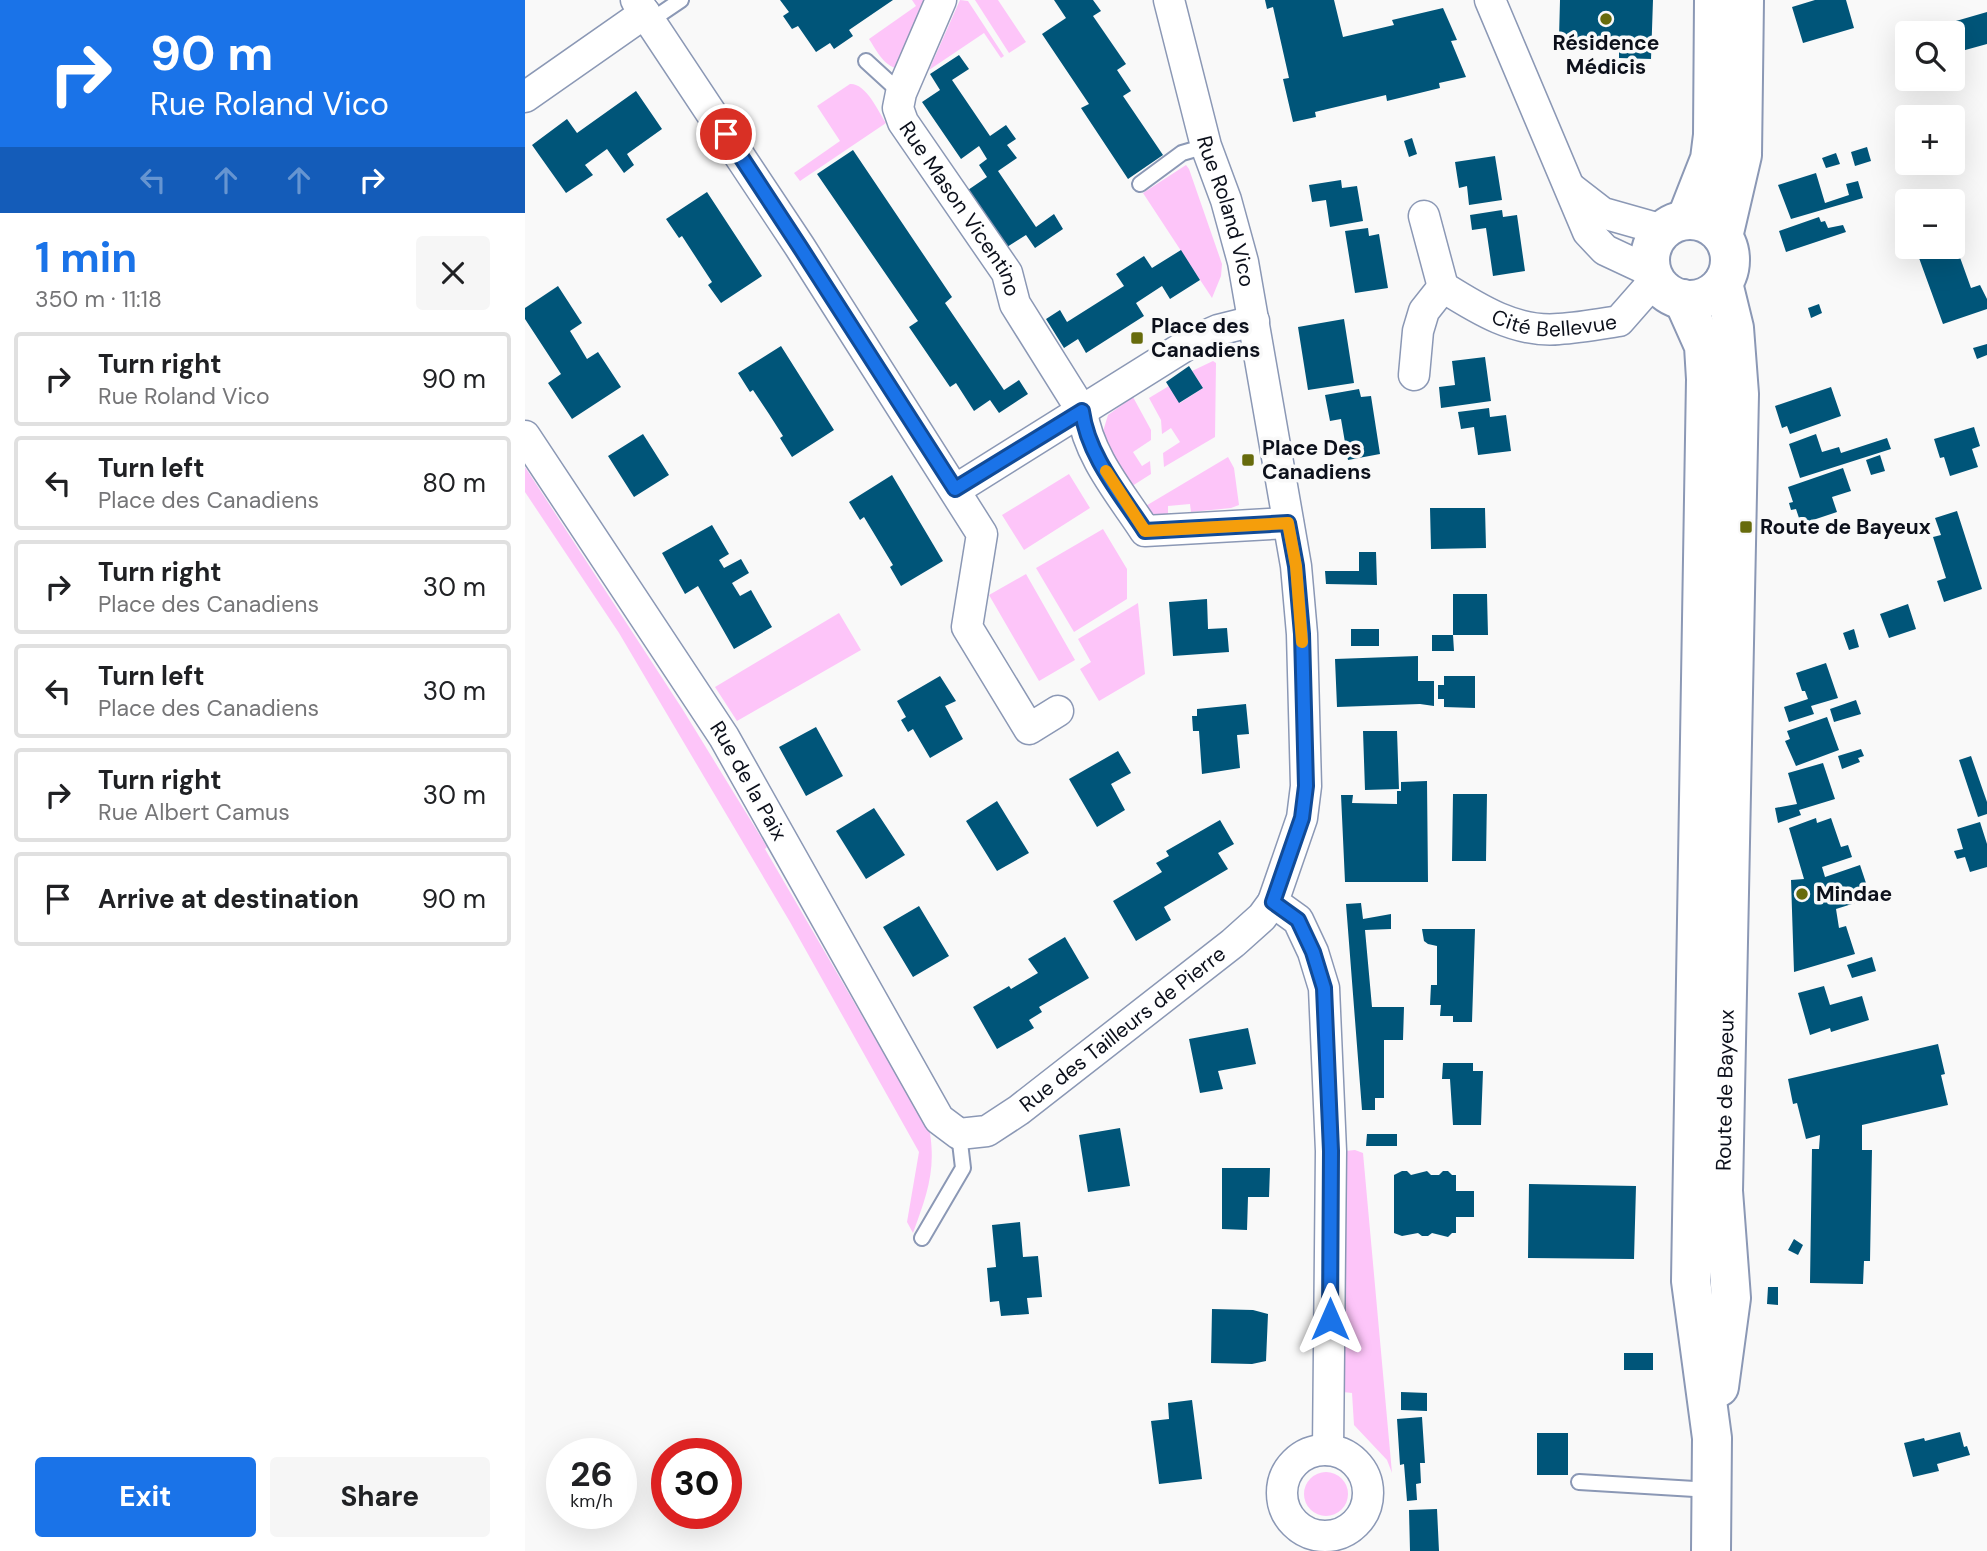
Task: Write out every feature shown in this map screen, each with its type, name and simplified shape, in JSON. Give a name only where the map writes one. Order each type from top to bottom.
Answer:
[{"type":"main road","points":[[1674,225],[1707,223],[1723,237],[1730,255],[1728,275],[1723,283],[1705,297],[1694,300],[1664,284],[1650,261],[1651,249],[1674,225],[1710,159],[1713,135],[1714,0]]},
{"type":"main road","points":[[1723,237],[1742,155],[1744,0]]},
{"type":"main road","name":"Route de Bayeux","points":[[1711,1551],[1712,1438],[1731,1298],[1723,1191],[1738,394],[1734,328],[1723,283]]},
{"type":"main road","name":"Route de Bayeux","points":[[1664,284],[1704,346],[1706,379],[1691,1281],[1712,1438]]},
{"type":"street","name":"Rue Mason Vicentino","points":[[941,0],[901,93],[898,108],[903,122],[1007,273],[1016,304],[1082,411]]},
{"type":"street","name":"Rue Roland Vico","points":[[1169,0],[1206,146],[1226,200],[1243,262],[1296,566],[1302,634],[1306,786],[1299,832],[1273,902]]},
{"type":"street","points":[[1490,0],[1588,232],[1605,250],[1664,284]]},
{"type":"street","points":[[525,97],[644,11],[800,247],[982,534],[967,627],[1029,729],[1058,711]]},
{"type":"street","points":[[1569,187],[1602,213],[1674,225]]},
{"type":"street","points":[[1414,375],[1418,331],[1424,311],[1443,286],[1424,216]]},
{"type":"street","name":"Cité Bellevue","points":[[1443,286],[1478,309],[1518,326],[1557,330],[1619,321],[1664,284]]},
{"type":"street","points":[[955,489],[1192,341],[1218,330],[1254,321]]},
{"type":"street","points":[[1082,411],[1095,454],[1145,531],[1288,523]]},
{"type":"street","name":"Rue de la Paix","points":[[525,436],[724,737],[939,1119],[959,1134]]},
{"type":"street","points":[[1273,902],[1298,920],[1313,952],[1324,988],[1331,1151],[1328,1450]]},
{"type":"street","name":"Rue des Tailleurs de Pierre","points":[[959,1134],[987,1131],[1019,1110],[1233,943],[1273,902]]},
{"type":"lane","points":[[644,11],[681,0]]},
{"type":"lane","points":[[866,61],[901,93]]},
{"type":"lane","points":[[1140,184],[1182,153],[1206,146]]},
{"type":"lane","points":[[922,1238],[963,1168],[959,1134]]},
{"type":"lane","points":[[1579,1482],[1711,1490]]},
{"type":"shaded area","points":[[912,0],[931,0],[898,69],[884,61],[869,39],[916,6]]},
{"type":"shaded area","points":[[960,0],[968,1],[1004,56],[1001,58],[984,33],[929,70]]},
{"type":"shaded area","points":[[975,0],[998,0],[1026,42],[1009,53]]},
{"type":"shaded area","points":[[850,84],[866,93],[886,123],[800,181],[794,173],[840,141],[817,106]]},
{"type":"shaded area","points":[[1186,165],[1222,264],[1221,276],[1212,298],[1143,193]]},
{"type":"shaded area","points":[[1213,361],[1216,363],[1215,437],[1164,467],[1163,453],[1180,442],[1171,428],[1162,434],[1161,420],[1149,398],[1169,386],[1180,403],[1203,388],[1192,371]]},
{"type":"shaded area","points":[[1133,397],[1151,430],[1151,440],[1133,452],[1142,466],[1150,461],[1151,474],[1129,488],[1101,438],[1108,415]]},
{"type":"shaded area","points":[[1228,457],[1234,468],[1239,505],[1191,512],[1190,504],[1168,506],[1168,514],[1149,515],[1144,507]]},
{"type":"shaded area","points":[[525,467],[683,710],[767,847],[765,849],[930,1133],[931,1172],[913,1233],[907,1222],[919,1152],[790,922],[619,633],[525,492]]},
{"type":"shaded area","points":[[1069,474],[1090,508],[1024,550],[1002,515]]},
{"type":"shaded area","points":[[1103,529],[1127,569],[1127,599],[1074,632],[1036,568]]},
{"type":"shaded area","points":[[1026,574],[1075,660],[1039,681],[989,595]]},
{"type":"shaded area","points":[[1138,603],[1145,674],[1099,701],[1080,669],[1091,662],[1078,639]]},
{"type":"shaded area","points":[[839,613],[861,650],[737,721],[715,687]]},
{"type":"shaded area","points":[[1345,1151],[1363,1153],[1392,1473],[1387,1460],[1354,1425],[1352,1393],[1343,1392]]},
{"type":"shaded area","points":[[1326,1472],[1341,1479],[1348,1494],[1341,1509],[1326,1516],[1311,1509],[1304,1494],[1311,1479]]},
{"type":"building","points":[[780,0],[893,0],[849,30],[853,36],[834,49],[830,43],[816,52],[798,26],[792,29],[783,16],[789,12]]},
{"type":"building","points":[[1054,0],[1093,0],[1101,11],[1093,16],[1126,64],[1117,70],[1131,91],[1123,96],[1163,155],[1128,179],[1081,108],[1089,104],[1042,34],[1066,18]]},
{"type":"building","points":[[1265,0],[1334,0],[1343,37],[1394,25],[1392,20],[1443,8],[1457,40],[1451,41],[1466,77],[1439,83],[1440,88],[1387,101],[1386,95],[1315,112],[1316,117],[1293,122],[1283,79],[1289,78],[1273,7],[1267,9]]},
{"type":"building","name":"Résidence Médicis","points":[[1560,0],[1653,0],[1651,59],[1619,58],[1619,51],[1613,51],[1612,39],[1559,38]]},
{"type":"building","points":[[1815,0],[1846,0],[1854,28],[1803,43],[1792,7]]},
{"type":"building","points":[[1987,12],[1987,44],[1965,50],[1965,21],[1956,21]]},
{"type":"building","points":[[959,55],[969,69],[952,80],[990,136],[1006,125],[1016,139],[1007,145],[1017,158],[998,171],[1036,227],[1054,214],[1063,229],[1035,248],[1026,235],[1007,247],[968,190],[987,177],[979,165],[987,159],[979,146],[961,159],[922,102],[940,90],[930,74]]},
{"type":"building","points":[[636,91],[662,129],[627,154],[634,165],[624,173],[607,149],[585,165],[593,175],[566,193],[532,145],[567,119],[577,133]]},
{"type":"building","points":[[1412,138],[1417,154],[1409,157],[1404,141]]},
{"type":"building","points":[[1867,147],[1871,161],[1855,166],[1851,152]]},
{"type":"building","points":[[853,150],[952,297],[945,303],[1004,390],[1019,380],[1028,394],[999,413],[990,400],[974,411],[956,383],[950,387],[909,327],[918,321],[817,174]]},
{"type":"building","points":[[1836,153],[1840,164],[1826,168],[1822,158]]},
{"type":"building","points":[[1495,156],[1502,200],[1469,205],[1467,186],[1459,188],[1455,162]]},
{"type":"building","points":[[1816,173],[1825,203],[1849,195],[1846,184],[1858,181],[1863,198],[1791,219],[1778,185]]},
{"type":"building","points":[[1341,180],[1342,188],[1357,186],[1363,221],[1330,227],[1326,200],[1312,202],[1309,185]]},
{"type":"building","points":[[707,192],[762,276],[721,303],[708,285],[712,282],[682,236],[679,238],[666,219]]},
{"type":"building","points":[[1502,210],[1503,217],[1517,215],[1525,271],[1493,276],[1486,228],[1472,230],[1470,215]]},
{"type":"building","points":[[1819,217],[1821,222],[1825,221],[1828,228],[1843,225],[1846,232],[1786,252],[1779,231]]},
{"type":"building","points":[[1368,228],[1369,236],[1379,234],[1388,288],[1355,293],[1345,231]]},
{"type":"building","points":[[1181,250],[1200,280],[1170,299],[1162,286],[1136,303],[1144,316],[1086,353],[1078,339],[1064,348],[1046,319],[1060,310],[1067,322],[1124,286],[1116,274],[1144,256],[1152,268]]},
{"type":"building","points":[[1919,259],[1961,259],[1971,288],[1980,285],[1987,299],[1987,309],[1943,324]]},
{"type":"building","points":[[558,286],[582,323],[570,331],[587,359],[598,352],[621,387],[572,419],[548,383],[561,374],[525,319],[525,308]]},
{"type":"building","points":[[1819,304],[1822,313],[1811,318],[1808,308]]},
{"type":"building","points":[[1344,319],[1354,383],[1308,390],[1298,327]]},
{"type":"building","points":[[1987,344],[1987,355],[1977,359],[1973,348]]},
{"type":"building","points":[[781,346],[834,430],[792,457],[769,414],[738,373]]},
{"type":"building","points":[[1485,357],[1491,401],[1441,408],[1439,387],[1455,385],[1452,361]]},
{"type":"building","points":[[1189,366],[1203,388],[1179,403],[1166,382]]},
{"type":"building","points":[[1831,387],[1841,416],[1790,434],[1787,426],[1782,428],[1775,406]]},
{"type":"building","points":[[1359,389],[1361,397],[1371,396],[1380,454],[1348,460],[1341,419],[1330,421],[1325,395]]},
{"type":"building","points":[[1489,408],[1490,417],[1506,415],[1511,451],[1478,455],[1474,427],[1461,429],[1458,412]]},
{"type":"building","points":[[1974,427],[1980,446],[1972,449],[1978,467],[1950,476],[1934,439]]},
{"type":"building","points":[[643,434],[669,475],[634,497],[608,456]]},
{"type":"building","points":[[1816,434],[1822,452],[1839,447],[1841,453],[1887,438],[1891,449],[1800,478],[1789,444]]},
{"type":"building","points":[[1880,455],[1885,471],[1871,475],[1866,460]]},
{"type":"building","points":[[1843,468],[1851,491],[1832,497],[1837,512],[1801,524],[1796,509],[1791,510],[1789,503],[1793,502],[1788,487]]},
{"type":"building","points":[[892,475],[943,561],[901,586],[890,567],[893,565],[864,517],[860,520],[849,502]]},
{"type":"building","points":[[1430,508],[1485,508],[1486,548],[1431,549]]},
{"type":"building","points":[[1957,511],[1982,589],[1944,602],[1937,581],[1946,578],[1933,537],[1941,535],[1935,518]]},
{"type":"building","points":[[712,525],[729,554],[719,560],[724,568],[741,559],[749,573],[732,583],[740,596],[751,590],[772,627],[734,649],[698,586],[685,594],[662,553]]},
{"type":"building","points":[[1359,552],[1376,552],[1377,585],[1326,584],[1325,571],[1359,571]]},
{"type":"building","points":[[1453,594],[1487,594],[1488,635],[1453,635]]},
{"type":"building","points":[[1207,599],[1208,629],[1227,628],[1229,652],[1173,656],[1169,602]]},
{"type":"building","points":[[1908,604],[1916,629],[1889,638],[1880,614]]},
{"type":"building","points":[[1351,629],[1379,629],[1379,646],[1351,646]]},
{"type":"building","points":[[1854,629],[1859,647],[1849,650],[1843,633]]},
{"type":"building","points":[[1432,635],[1453,635],[1454,651],[1432,651]]},
{"type":"building","points":[[1418,656],[1418,681],[1434,681],[1434,706],[1420,704],[1337,707],[1335,659]]},
{"type":"building","points":[[1826,663],[1838,698],[1811,706],[1814,714],[1789,722],[1784,707],[1808,699],[1796,673]]},
{"type":"building","points":[[940,676],[956,701],[945,706],[963,739],[930,758],[913,729],[908,732],[901,720],[906,717],[897,701]]},
{"type":"building","points":[[1444,676],[1475,676],[1475,708],[1444,707],[1444,699],[1438,699],[1438,685],[1444,685]]},
{"type":"building","points":[[1856,700],[1861,714],[1834,722],[1830,709]]},
{"type":"building","points":[[1246,704],[1249,734],[1237,735],[1240,768],[1202,774],[1199,731],[1193,731],[1192,716],[1197,716],[1197,709]]},
{"type":"building","points":[[1827,717],[1839,750],[1796,766],[1785,741],[1790,739],[1787,731]]},
{"type":"building","points":[[816,727],[843,776],[806,796],[779,747]]},
{"type":"building","points":[[1363,731],[1397,731],[1399,789],[1365,790]]},
{"type":"building","points":[[1861,749],[1864,756],[1858,758],[1860,762],[1842,769],[1838,756]]},
{"type":"building","points":[[1118,751],[1131,773],[1111,784],[1125,810],[1097,827],[1069,779]]},
{"type":"building","points":[[1971,756],[1987,802],[1987,814],[1978,817],[1959,760]]},
{"type":"building","points":[[1823,763],[1835,799],[1799,810],[1801,815],[1778,823],[1775,808],[1797,804],[1788,773]]},
{"type":"building","points":[[1427,781],[1428,882],[1345,882],[1341,795],[1353,795],[1352,803],[1397,804],[1397,791],[1401,791],[1401,782]]},
{"type":"building","points":[[1453,794],[1487,794],[1486,861],[1452,861]]},
{"type":"building","points":[[997,801],[1029,853],[997,871],[966,821]]},
{"type":"building","points":[[874,808],[905,855],[866,879],[836,831]]},
{"type":"building","points":[[1816,818],[1817,823],[1831,818],[1841,847],[1848,845],[1852,857],[1822,867],[1825,877],[1860,865],[1871,898],[1836,909],[1839,928],[1846,926],[1855,954],[1794,972],[1791,880],[1804,879],[1789,828]]},
{"type":"building","points":[[1220,820],[1234,844],[1218,853],[1228,869],[1164,907],[1171,920],[1136,941],[1113,901],[1162,872],[1156,863],[1169,856],[1166,851]]},
{"type":"building","points":[[1980,822],[1987,844],[1987,867],[1970,872],[1965,857],[1957,859],[1954,851],[1963,849],[1957,829]]},
{"type":"building","points":[[1361,903],[1363,919],[1391,914],[1391,929],[1365,930],[1372,1007],[1404,1007],[1403,1040],[1384,1040],[1384,1098],[1375,1098],[1375,1110],[1362,1110],[1346,904]]},
{"type":"building","points":[[919,906],[949,956],[913,977],[883,927]]},
{"type":"building","points":[[1422,929],[1475,929],[1472,1022],[1453,1022],[1453,1016],[1440,1016],[1441,1005],[1430,1005],[1431,985],[1437,985],[1437,946],[1424,941]]},
{"type":"building","points":[[1065,937],[1089,978],[1039,1007],[1042,1012],[1029,1020],[1034,1028],[997,1049],[973,1007],[1038,973],[1028,959]]},
{"type":"building","points":[[1872,957],[1876,971],[1852,978],[1847,965]]},
{"type":"building","points":[[1824,986],[1830,1005],[1862,996],[1869,1020],[1831,1032],[1830,1028],[1810,1035],[1798,993]]},
{"type":"building","points":[[1248,1028],[1256,1064],[1218,1071],[1223,1089],[1200,1093],[1189,1039]]},
{"type":"building","points":[[1938,1044],[1948,1105],[1862,1125],[1862,1150],[1872,1150],[1870,1261],[1864,1261],[1863,1284],[1810,1283],[1812,1149],[1819,1149],[1820,1135],[1806,1139],[1797,1103],[1793,1104],[1788,1079]]},
{"type":"building","points":[[1443,1063],[1473,1063],[1473,1071],[1483,1071],[1481,1125],[1453,1125],[1450,1079],[1442,1079]]},
{"type":"building","points":[[1120,1128],[1130,1186],[1088,1192],[1079,1135]]},
{"type":"building","points":[[1367,1134],[1397,1134],[1397,1146],[1366,1146]]},
{"type":"building","points":[[1222,1168],[1270,1168],[1269,1197],[1248,1197],[1247,1230],[1222,1229]]},
{"type":"building","points":[[1402,1171],[1411,1175],[1427,1171],[1431,1175],[1439,1175],[1448,1171],[1456,1175],[1456,1191],[1474,1191],[1474,1217],[1456,1217],[1456,1233],[1448,1237],[1432,1233],[1428,1236],[1418,1233],[1402,1236],[1394,1233],[1394,1175]]},
{"type":"building","points":[[1529,1184],[1636,1186],[1634,1259],[1528,1258]]},
{"type":"building","points":[[1020,1222],[1023,1257],[1038,1256],[1042,1297],[1027,1298],[1029,1314],[1001,1316],[999,1301],[990,1302],[987,1268],[996,1267],[992,1225]]},
{"type":"building","points":[[1794,1239],[1803,1245],[1798,1255],[1788,1250]]},
{"type":"building","points":[[1768,1287],[1778,1287],[1778,1305],[1767,1304]]},
{"type":"building","points":[[1212,1309],[1253,1310],[1268,1314],[1266,1361],[1252,1364],[1211,1363]]},
{"type":"building","points":[[1624,1353],[1653,1353],[1653,1370],[1624,1370]]},
{"type":"building","points":[[1401,1392],[1427,1393],[1427,1411],[1401,1410]]},
{"type":"building","points":[[1192,1400],[1202,1479],[1159,1484],[1151,1421],[1169,1419],[1168,1403]]},
{"type":"building","points":[[1422,1417],[1425,1463],[1420,1463],[1421,1483],[1416,1484],[1417,1500],[1407,1501],[1404,1464],[1400,1465],[1397,1419]]},
{"type":"building","points":[[1960,1432],[1964,1447],[1967,1446],[1970,1455],[1937,1464],[1939,1471],[1913,1477],[1904,1443]]},
{"type":"building","points":[[1537,1433],[1568,1433],[1568,1475],[1537,1475]]},
{"type":"building","points":[[1437,1509],[1439,1551],[1410,1551],[1409,1510]]},
{"type":"slow traffic","points":[[1106,471],[1145,531],[1288,523],[1296,566],[1302,642]]},
{"type":"place","name":"Résidence Médicis","points":[[1606,19]]},
{"type":"place","name":"Place des Canadiens","points":[[1137,338]]},
{"type":"place","name":"Place Des Canadiens","points":[[1248,460]]},
{"type":"place","name":"Route de Bayeux","points":[[1746,527]]},
{"type":"place","name":"Mindae","points":[[1802,894]]},
{"type":"route","points":[[726,134],[955,489],[1082,411],[1095,454],[1145,531],[1288,523],[1296,566],[1302,634],[1306,786],[1295,845],[1273,902],[1298,920],[1313,952],[1324,988],[1331,1151],[1330,1319]]}]
